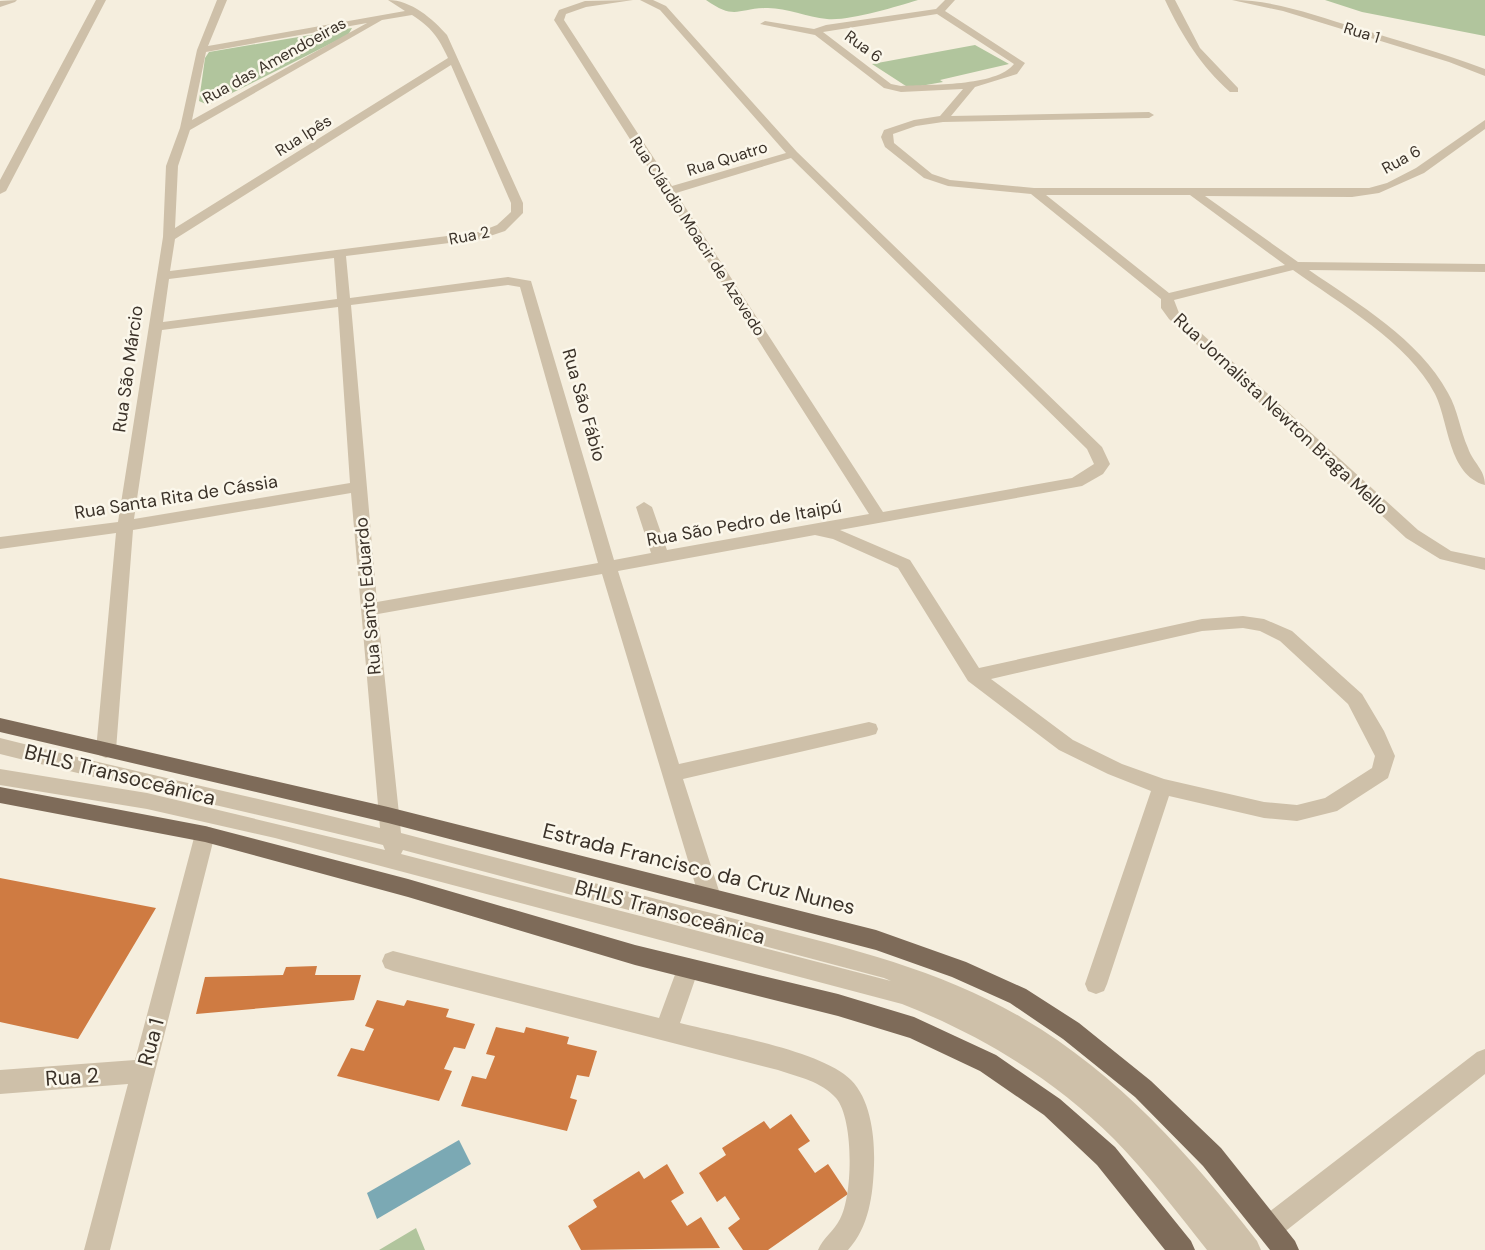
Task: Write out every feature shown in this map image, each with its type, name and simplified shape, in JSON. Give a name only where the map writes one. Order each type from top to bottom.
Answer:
[{"type":"main road","name":"Estrada Francisco da Cruz Nunes","points":[[0,725],[388,815],[710,897],[876,940],[958,969],[1018,996],[1071,1031],[1143,1089],[1212,1157],[1286,1250]]},
{"type":"main road","points":[[0,795],[205,834],[408,888],[635,956],[838,1005],[914,1028],[988,1063],[1052,1107],[1106,1156],[1182,1250]]},
{"type":"street","points":[[0,5],[12,0]]},
{"type":"street","points":[[0,191],[102,0]]},
{"type":"street","name":"Rua São Márcio","points":[[106,750],[125,526],[169,237],[173,166],[185,128],[202,50],[222,0]]},
{"type":"street","name":"Rua 2","points":[[162,276],[481,235],[501,228],[517,213],[517,203],[454,59],[438,29],[393,0]]},
{"type":"street","name":"Rua Cláudio Moacir de Azevedo","points":[[628,0],[571,8],[562,12],[559,20],[879,517]]},
{"type":"street","points":[[645,0],[663,8],[793,154]]},
{"type":"street","points":[[943,119],[971,85],[1013,72],[1020,63],[939,11],[950,0]]},
{"type":"street","points":[[1170,0],[1197,55],[1210,71],[1234,90]]},
{"type":"street","name":"Rua 1","points":[[1237,0],[1285,9],[1452,60],[1485,73]]},
{"type":"street","name":"Rua 6","points":[[939,11],[826,28],[818,30],[818,33],[888,86],[901,89],[971,85]]},
{"type":"street","points":[[202,50],[413,12]]},
{"type":"street","name":"Rua das Amendoeiras","points":[[185,128],[378,20]]},
{"type":"street","points":[[765,24],[818,33]]},
{"type":"street","name":"Rua Ipês","points":[[169,237],[454,59]]},
{"type":"street","name":"Rua 6","points":[[1149,115],[943,119],[914,123],[888,132],[886,137],[889,145],[928,176],[938,180],[1034,191],[1352,193],[1380,190],[1468,140],[1485,123]]},
{"type":"street","name":"Rua Quatro","points":[[669,191],[793,154]]},
{"type":"street","name":"Rua São Pedro de Itaipú","points":[[369,610],[1076,482],[1098,471],[1102,464],[1094,447],[793,154]]},
{"type":"street","points":[[1034,191],[1167,298]]},
{"type":"street","points":[[1195,194],[1413,356],[1441,391],[1466,463],[1485,481]]},
{"type":"street","name":"Rua Santo Eduardo","points":[[340,253],[388,815],[397,862],[408,888]]},
{"type":"street","name":"Rua Jornalista Newton Braga Mello","points":[[1485,268],[1295,266],[1167,298],[1168,308],[1174,316],[1412,534],[1446,555],[1485,564]]},
{"type":"street","name":"Rua São Fábio","points":[[154,327],[508,281],[526,284],[608,566],[710,897]]},
{"type":"street","name":"Rua Santa Rita de Cássia","points":[[0,543],[125,526],[358,488]]},
{"type":"street","points":[[644,507],[661,557]]},
{"type":"street","points":[[818,530],[838,535],[904,564],[974,676],[1066,745],[1162,788],[1264,810],[1297,813],[1330,805],[1381,772],[1385,756],[1377,736],[1355,699],[1286,636],[1264,625],[1243,622],[1202,625],[974,676]]},
{"type":"street","points":[[673,773],[869,729]]},
{"type":"street","name":"BHLS Transoceânica","points":[[0,746],[163,788],[275,810],[392,839],[884,968],[928,983],[976,1003],[1059,1054],[1111,1097],[1173,1158],[1248,1250]]},
{"type":"street","name":"BHLS Transoceânica","points":[[0,777],[147,801],[275,830],[903,994],[934,1005],[991,1032],[1050,1071],[1108,1117],[1160,1172],[1224,1250]]},
{"type":"street","points":[[1096,984],[1162,788]]},
{"type":"street","name":"Rua 1","points":[[97,1250],[205,834]]},
{"type":"street","points":[[393,961],[778,1059],[824,1075],[849,1095],[858,1123],[861,1171],[859,1199],[851,1226],[831,1250]]},
{"type":"street","points":[[665,1032],[688,968]]},
{"type":"street","points":[[1269,1228],[1485,1060]]},
{"type":"street","name":"Rua 2","points":[[0,1082],[143,1071]]},
{"type":"green space","points":[[706,0],[918,0],[872,13],[827,19],[775,8],[731,12]]},
{"type":"green space","points":[[1325,0],[1485,0],[1485,36],[1362,12]]},
{"type":"green space","points":[[352,28],[348,35],[208,105],[199,101],[205,58],[209,52]]},
{"type":"green space","points":[[975,45],[1009,64],[940,80],[943,82],[909,88],[872,64]]},
{"type":"green space","points":[[416,1228],[425,1250],[379,1250]]},
{"type":"water","points":[[459,1140],[471,1164],[377,1219],[367,1193]]},
{"type":"building","points":[[0,878],[156,908],[78,1039],[0,1022]]},
{"type":"building","points":[[317,966],[315,975],[361,975],[354,1000],[196,1014],[205,977],[283,975],[286,967]]},
{"type":"building","points":[[377,1000],[404,1006],[407,1000],[449,1009],[446,1017],[475,1024],[465,1049],[454,1047],[444,1069],[452,1071],[439,1101],[337,1076],[351,1048],[364,1051],[374,1029],[365,1026]]},
{"type":"building","points":[[496,1027],[524,1033],[526,1027],[569,1037],[567,1044],[597,1051],[589,1077],[577,1075],[570,1098],[577,1100],[567,1131],[461,1106],[472,1076],[486,1079],[495,1056],[486,1054]]},
{"type":"building","points":[[791,1114],[810,1141],[798,1149],[815,1173],[828,1164],[848,1194],[768,1250],[743,1250],[728,1228],[740,1219],[725,1196],[717,1202],[699,1173],[726,1155],[722,1148],[764,1121],[770,1129]]},
{"type":"building","points":[[667,1164],[684,1193],[671,1201],[687,1226],[701,1217],[720,1248],[581,1250],[568,1226],[597,1207],[593,1200],[639,1171],[644,1179]]}]
